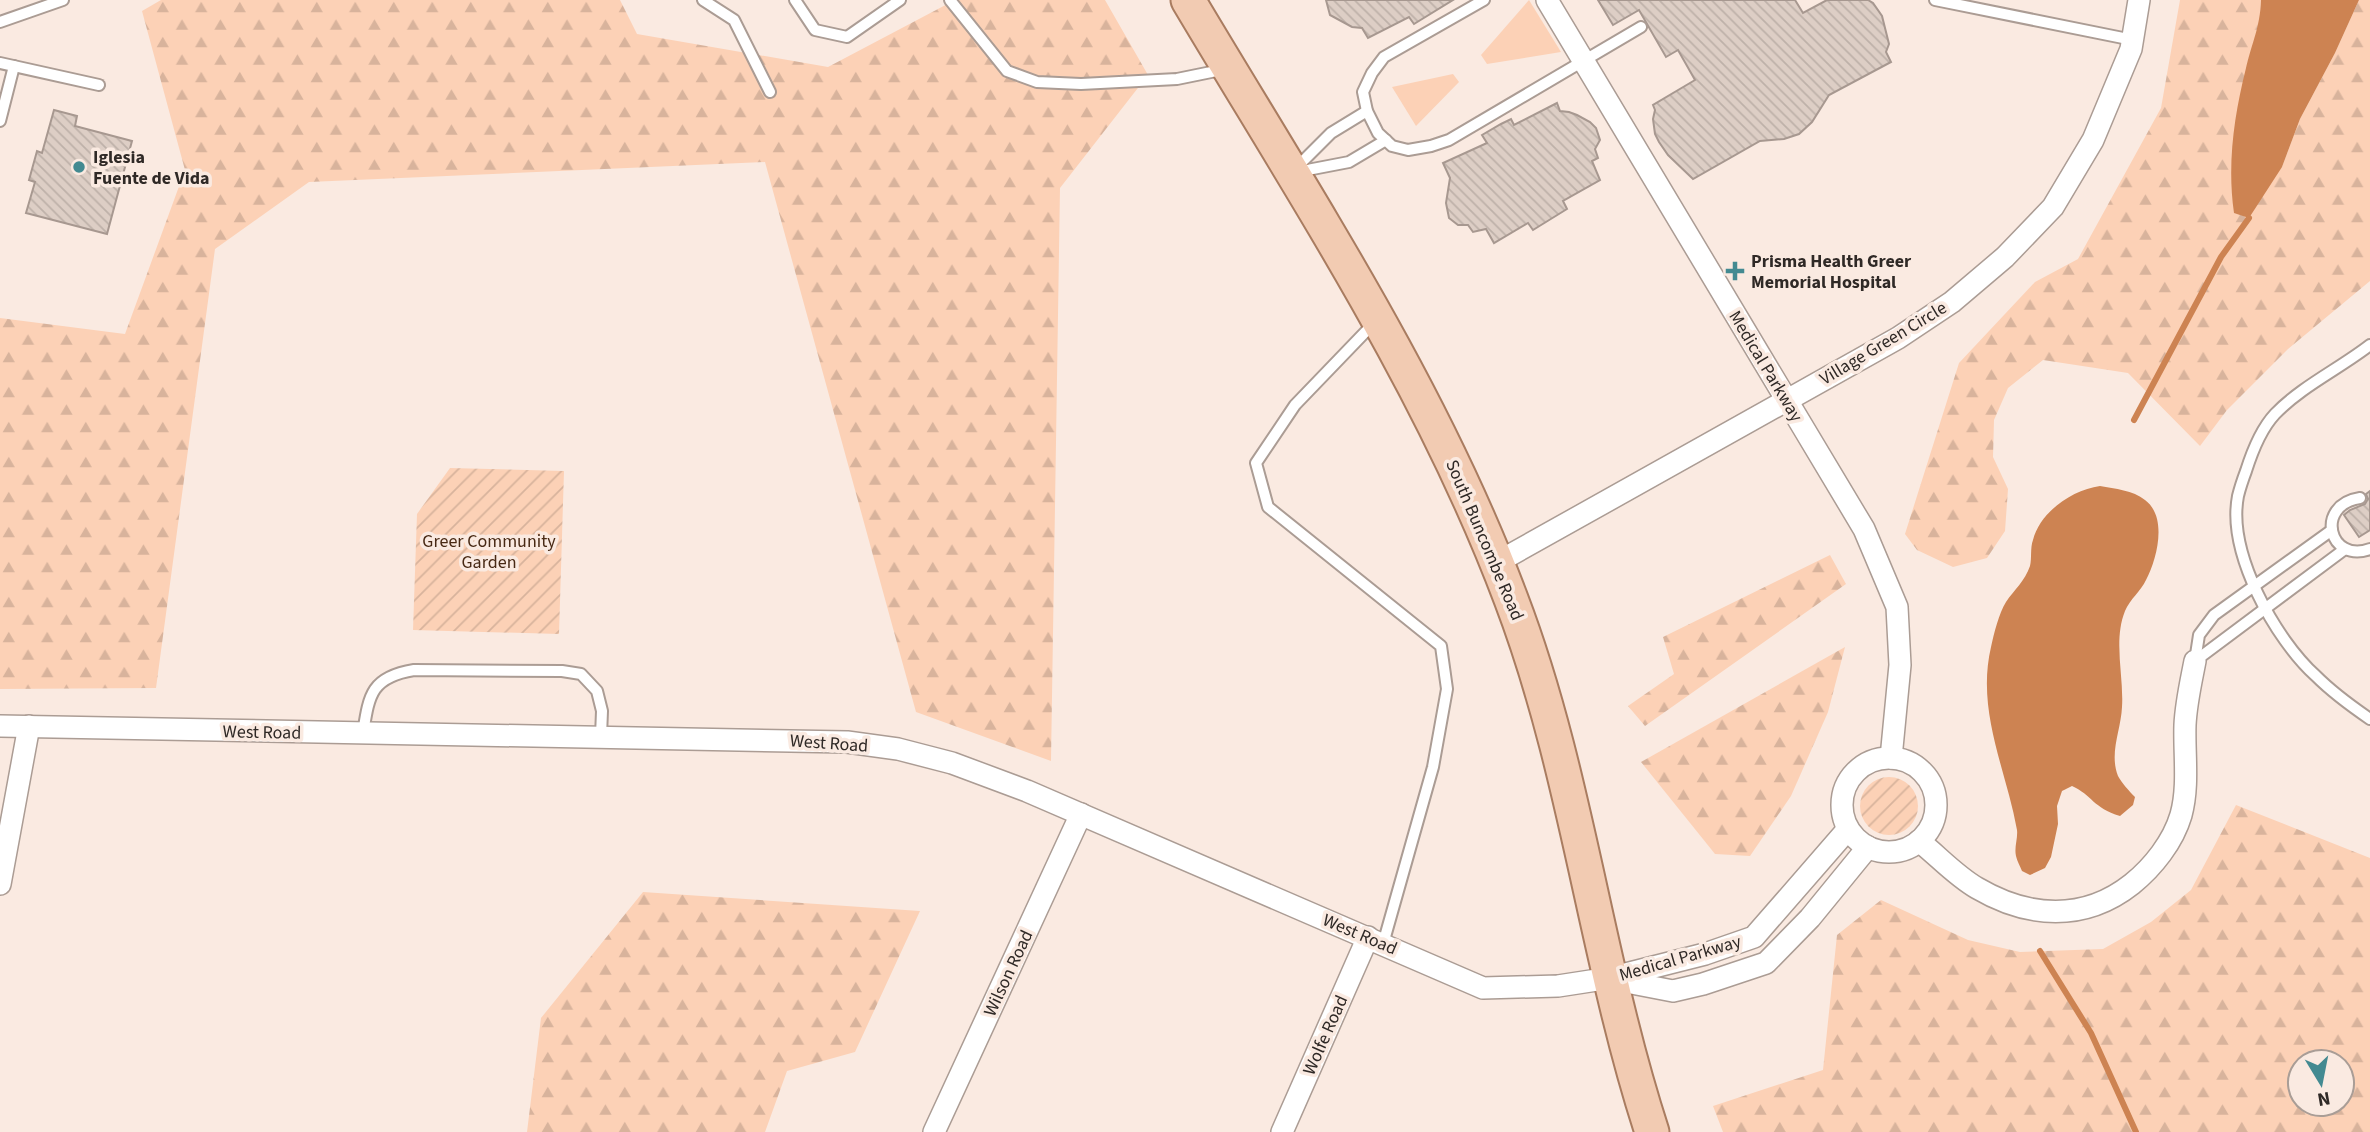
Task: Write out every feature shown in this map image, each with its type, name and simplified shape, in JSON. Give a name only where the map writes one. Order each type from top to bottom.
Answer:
[{"type":"main road","name":"South Buncombe Road","points":[[1188,0],[1378,319],[1466,488],[1516,611],[1548,709],[1610,978],[1652,1132]]},
{"type":"street","name":"Medical Parkway","points":[[1547,0],[1864,528],[1897,607],[1900,664],[1891,758]]},
{"type":"street","name":"Village Green Circle","points":[[1496,563],[1898,338],[1952,302],[2005,257],[2053,207],[2093,140],[2131,49],[2139,0]]},
{"type":"street","points":[[1919,841],[1976,888],[2037,911],[2056,914],[2090,906],[2118,895],[2145,873],[2169,842],[2181,816],[2186,758],[2185,725],[2195,661]]},
{"type":"street","name":"West Road","points":[[0,726],[847,742],[898,749],[952,763],[1081,814],[1483,988],[1558,986],[1610,978]]},
{"type":"street","points":[[0,884],[29,726]]},
{"type":"street","points":[[1891,758],[1907,761],[1921,770],[1931,783],[1936,798],[1935,814],[1929,829],[1919,841],[1895,851],[1882,851],[1857,840],[1848,829],[1842,808],[1845,787],[1853,775],[1863,765],[1891,758]]},
{"type":"street","name":"Wilson Road","points":[[934,1132],[1081,814]]},
{"type":"street","name":"Medical Parkway","points":[[1610,978],[1705,954],[1754,937],[1848,829]]},
{"type":"street","name":"Medical Parkway","points":[[1610,978],[1673,991],[1766,963],[1810,918],[1868,847]]},
{"type":"street","name":"Wolfe Road","points":[[1282,1132],[1375,941]]},
{"type":"lane","points":[[0,22],[63,0]]},
{"type":"lane","points":[[703,0],[734,20],[770,92]]},
{"type":"lane","points":[[795,0],[815,30],[847,37],[900,0]]},
{"type":"lane","points":[[950,0],[1007,71],[1037,82],[1081,84],[1177,79],[1229,69]]},
{"type":"lane","points":[[1484,0],[1384,57],[1372,73],[1363,92],[1367,111],[1378,133],[1392,146],[1408,150],[1449,140],[1640,27]]},
{"type":"lane","points":[[1935,0],[2133,40]]},
{"type":"lane","points":[[0,63],[99,85]]},
{"type":"lane","points":[[0,121],[14,66]]},
{"type":"lane","points":[[1291,173],[1331,133],[1367,111]]},
{"type":"lane","points":[[1291,173],[1349,162],[1386,140]]},
{"type":"lane","points":[[1375,941],[1433,767],[1447,689],[1441,646],[1268,507],[1256,463],[1295,405],[1378,319]]},
{"type":"lane","points":[[2370,345],[2310,386],[2274,415],[2252,453],[2237,498],[2238,537],[2244,561],[2254,587],[2284,640],[2314,675],[2370,719]]},
{"type":"lane","points":[[2360,498],[2347,500],[2340,506],[2331,522],[2332,530],[2334,538],[2345,549],[2354,552],[2370,549]]},
{"type":"lane","points":[[2195,661],[2199,635],[2214,615],[2332,530]]},
{"type":"lane","points":[[2195,661],[2345,549]]},
{"type":"lane","points":[[363,733],[368,700],[377,684],[395,673],[414,670],[549,671],[581,674],[597,691],[602,711],[601,736]]},
{"type":"green space","points":[[161,0],[620,0],[637,34],[828,67],[955,0],[1105,0],[1148,75],[1060,188],[1051,761],[916,712],[765,162],[309,182],[215,249],[156,688],[0,689],[0,318],[125,334],[185,170],[142,11]]},
{"type":"green space","points":[[1529,0],[1561,52],[1487,64],[1481,55]]},
{"type":"green space","points":[[2180,0],[2261,0],[2260,23],[2247,64],[2282,167],[2300,119],[2359,0],[2370,0],[2370,281],[2288,349],[2227,410],[2200,446],[2128,373],[2043,360],[2008,388],[1994,420],[1993,457],[2008,489],[2005,531],[1987,558],[1953,567],[1917,550],[1905,534],[1959,363],[2035,282],[2078,259],[2161,108]]},
{"type":"green space","points":[[1453,74],[1459,82],[1416,126],[1392,87]]},
{"type":"green space","name":"Greer Community Garden","points":[[450,468],[564,471],[559,634],[413,630],[417,514]]},
{"type":"green space","points":[[1830,555],[1846,584],[1645,726],[1628,706],[1674,674],[1663,637]]},
{"type":"green space","points":[[1845,647],[1828,712],[1791,796],[1750,856],[1715,854],[1641,762]]},
{"type":"green space","points":[[1889,777],[1900,779],[1913,790],[1918,806],[1916,817],[1905,830],[1889,835],[1878,833],[1865,822],[1860,806],[1862,795],[1873,782]]},
{"type":"green space","points":[[2236,805],[2370,858],[2370,1132],[1723,1132],[1713,1106],[1823,1070],[1837,935],[1881,900],[1968,940],[2020,952],[2103,949],[2151,922],[2191,890]]},
{"type":"green space","points":[[643,892],[920,911],[855,1052],[787,1071],[765,1132],[527,1132],[541,1018]]},
{"type":"shaded area","points":[[2261,0],[2359,0],[2300,119],[2282,167],[2249,218],[2234,213],[2231,176],[2238,104]]},
{"type":"shaded area","points":[[2100,486],[2129,492],[2145,500],[2152,507],[2158,527],[2157,550],[2150,571],[2125,611],[2120,634],[2122,707],[2115,759],[2118,776],[2135,797],[2133,805],[2120,816],[2104,809],[2072,786],[2062,791],[2057,806],[2058,824],[2051,857],[2045,868],[2030,875],[2022,871],[2016,858],[2017,830],[1990,717],[1987,671],[1991,647],[2003,607],[2028,571],[2032,543],[2042,520],[2068,497]]},
{"type":"building","points":[[1326,0],[1453,0],[1414,24],[1409,17],[1368,38],[1362,28],[1352,27],[1330,15]]},
{"type":"building","points":[[1598,0],[1795,0],[1803,13],[1827,0],[1868,0],[1882,16],[1889,44],[1886,52],[1891,62],[1829,95],[1812,122],[1799,134],[1784,139],[1760,141],[1693,179],[1668,155],[1659,142],[1655,134],[1653,105],[1695,80],[1678,50],[1666,57],[1639,10],[1613,25]]},
{"type":"building","points":[[1557,103],[1560,111],[1577,115],[1596,128],[1600,140],[1595,149],[1598,158],[1592,161],[1600,180],[1563,201],[1567,209],[1533,230],[1528,223],[1494,243],[1486,229],[1473,232],[1468,225],[1458,225],[1449,218],[1446,203],[1450,178],[1443,163],[1487,143],[1482,135],[1501,124],[1511,119],[1514,125]]},
{"type":"building","name":"Iglesia Fuente de Vida","points":[[54,110],[77,116],[75,126],[132,141],[107,234],[26,213],[35,182],[29,180],[37,151],[42,153]]},
{"type":"building","points":[[2370,491],[2370,530],[2359,537],[2344,515],[2365,504],[2368,499],[2366,494]]},
{"type":"waterway","points":[[2134,420],[2221,257],[2249,218]]},
{"type":"waterway","points":[[2040,951],[2091,1033],[2136,1132]]},
{"type":"place","name":"Iglesia Fuente de Vida","points":[[79,167]]},
{"type":"place","name":"Prisma Health Greer Memorial Hospital","points":[[1735,271]]}]
